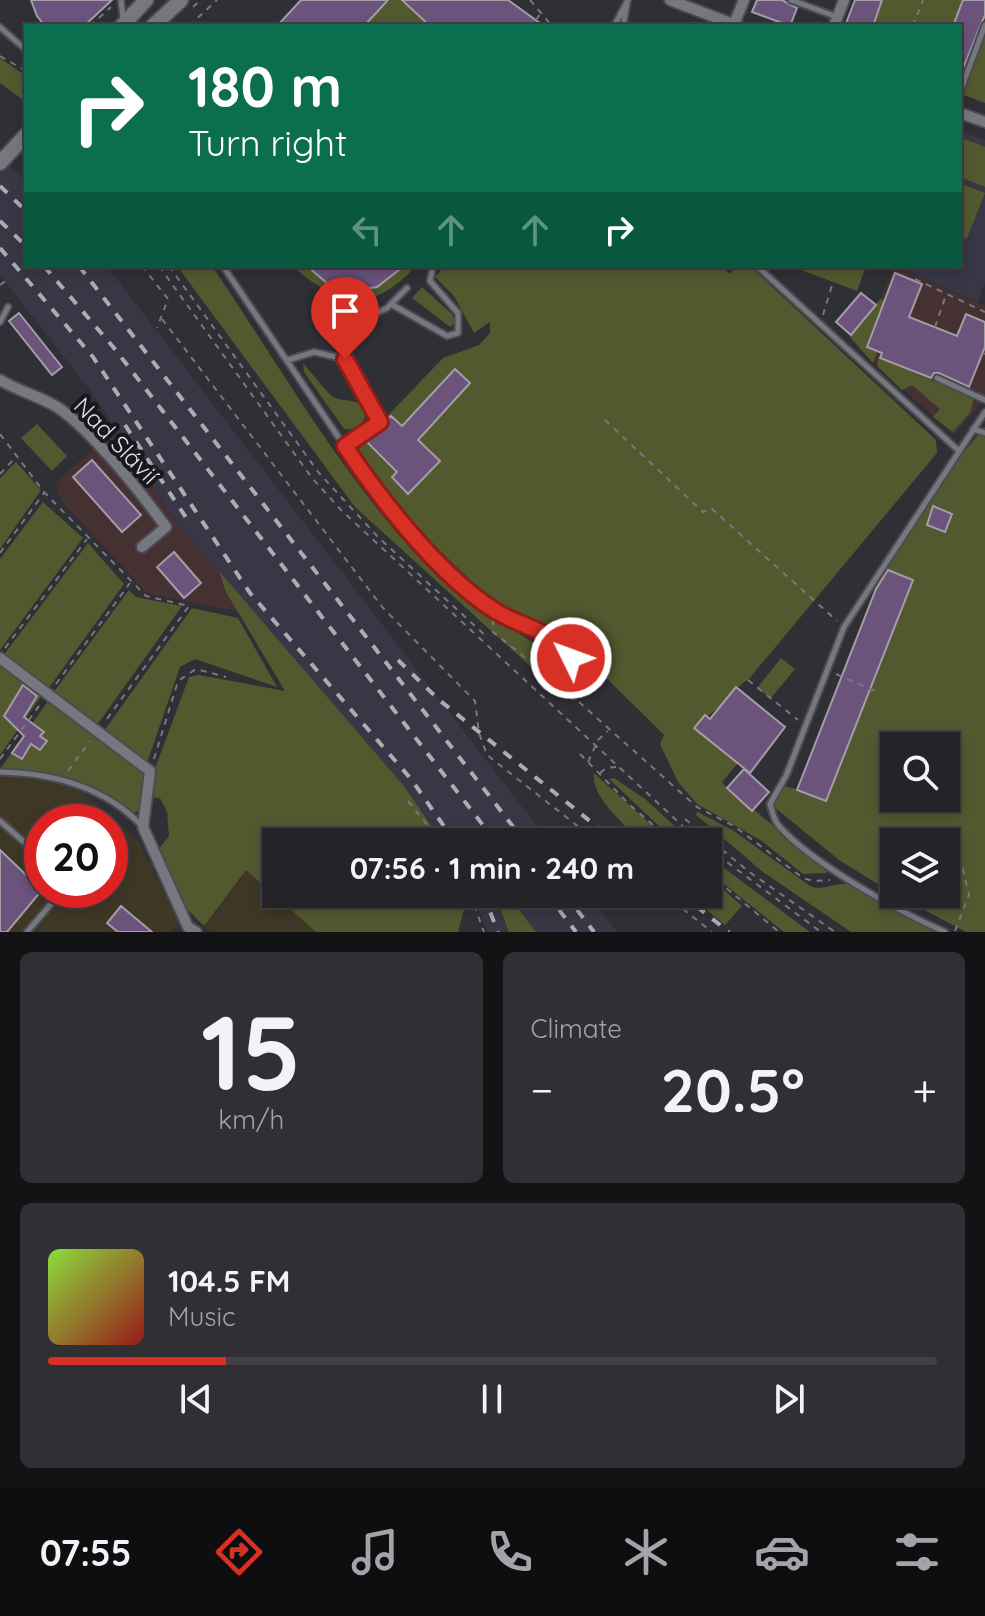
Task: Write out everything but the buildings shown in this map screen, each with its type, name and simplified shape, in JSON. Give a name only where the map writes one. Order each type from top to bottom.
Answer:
[{"type":"main road","points":[[123,24],[146,0]]},
{"type":"main road","points":[[155,24],[181,0]]},
{"type":"main road","points":[[0,163],[24,137]]},
{"type":"street","points":[[670,0],[733,24]]},
{"type":"street","points":[[736,24],[744,0]]},
{"type":"street","points":[[836,22],[844,0]]},
{"type":"street","points":[[962,114],[985,122]]},
{"type":"street","name":"Nad Slávií","points":[[0,380],[57,407],[104,452],[147,501],[166,527],[142,547]]},
{"type":"street","points":[[0,657],[150,771],[143,827],[189,930]]},
{"type":"lane","points":[[791,0],[836,22]]},
{"type":"lane","points":[[118,2],[124,12],[121,24]]},
{"type":"lane","points":[[615,24],[627,2]]},
{"type":"lane","points":[[623,24],[627,2]]},
{"type":"lane","points":[[962,87],[985,25]]},
{"type":"lane","points":[[0,27],[24,48]]},
{"type":"lane","points":[[224,268],[345,446],[402,522],[493,610],[549,634],[564,646],[575,668],[573,696]]},
{"type":"lane","points":[[391,304],[447,336],[458,333],[458,313],[430,281],[433,268]]},
{"type":"lane","points":[[759,268],[958,450]]},
{"type":"lane","points":[[370,316],[391,304],[407,288]]},
{"type":"lane","points":[[0,322],[8,307]]},
{"type":"lane","points":[[288,360],[314,352],[345,359],[380,422],[345,446]]},
{"type":"lane","points":[[937,378],[985,400]]},
{"type":"lane","points":[[945,932],[855,882],[777,825],[770,804],[781,785],[844,627],[985,412]]},
{"type":"lane","points":[[973,429],[985,433]]},
{"type":"lane","points":[[0,772],[63,779],[118,806],[143,827]]},
{"type":"lane","points":[[0,821],[24,842]]},
{"type":"lane","points":[[27,932],[48,908]]},
{"type":"path","points":[[191,24],[217,0]]},
{"type":"path","points":[[530,0],[550,24]]},
{"type":"path","points":[[914,24],[923,0]]},
{"type":"path","points":[[92,24],[118,2]]},
{"type":"path","points":[[536,20],[541,13]]},
{"type":"path","points":[[0,56],[24,70]]},
{"type":"path","points":[[144,268],[168,299],[157,328]]},
{"type":"path","points":[[160,268],[261,410],[341,510],[685,828]]},
{"type":"path","points":[[170,268],[319,473],[378,537],[487,637]]},
{"type":"path","points":[[0,285],[9,279]]},
{"type":"path","points":[[915,279],[985,312]]},
{"type":"path","points":[[817,321],[826,311],[833,282]]},
{"type":"path","points":[[935,327],[946,294]]},
{"type":"path","points":[[162,319],[383,608],[475,701],[479,733],[487,755],[580,828]]},
{"type":"path","points":[[605,420],[703,512],[711,508],[818,607],[844,627]]},
{"type":"path","points":[[0,434],[44,492],[146,596],[189,606],[67,774]]},
{"type":"path","points":[[0,474],[16,457]]},
{"type":"path","points":[[0,553],[44,492]]},
{"type":"path","points":[[0,657],[87,539]]},
{"type":"path","points":[[0,759],[131,582]]},
{"type":"path","points":[[493,627],[493,632],[573,696],[697,807],[734,826],[803,878],[855,882]]},
{"type":"path","points":[[150,771],[178,681],[196,669],[226,677]]},
{"type":"path","points":[[844,678],[875,691]]},
{"type":"path","points":[[748,680],[805,726]]},
{"type":"path","points":[[588,762],[595,746],[609,730]]},
{"type":"path","points":[[580,754],[658,828]]},
{"type":"path","points":[[600,774],[606,768],[617,767]]},
{"type":"path","points":[[408,801],[430,828]]},
{"type":"path","points":[[685,819],[748,871],[835,932]]},
{"type":"path","points":[[722,858],[821,932]]},
{"type":"path","points":[[954,932],[969,895],[960,858]]},
{"type":"path","points":[[722,885],[779,932]]},
{"type":"path","points":[[475,908],[484,932]]},
{"type":"path","points":[[682,908],[712,932]]},
{"type":"shaded area","points":[[962,132],[985,140],[985,283],[978,302],[898,268],[962,268]]},
{"type":"shaded area","points":[[0,158],[24,179],[24,268],[109,268],[538,828],[434,828],[175,520],[90,390],[0,275]]},
{"type":"shaded area","points":[[894,268],[896,268],[985,306],[985,399],[954,435],[859,349]]},
{"type":"shaded area","points":[[115,427],[164,504],[219,571],[238,611],[148,594],[64,504],[55,484]]},
{"type":"shaded area","points":[[0,775],[53,781],[82,791],[97,804],[24,804],[24,908],[128,908],[128,831],[137,839],[180,922],[172,932],[0,932]]},
{"type":"shaded area","points":[[246,869],[262,883],[262,908],[289,908],[316,932],[210,932],[204,926]]},
{"type":"shaded area","points":[[478,908],[499,908],[509,932],[488,932]]},
{"type":"shaded area","points":[[518,908],[599,908],[617,932],[536,932]]},
{"type":"green space","points":[[302,0],[508,0],[541,24],[279,24]]},
{"type":"green space","points":[[882,0],[963,0],[954,24],[874,24]]},
{"type":"green space","points":[[985,30],[985,103],[964,95]]},
{"type":"green space","points":[[0,58],[24,75],[24,101],[0,83]]},
{"type":"green space","points":[[962,138],[985,147],[985,187],[962,178]]},
{"type":"green space","points":[[962,184],[985,193],[967,238],[962,239]]},
{"type":"green space","points":[[178,268],[213,268],[313,420],[396,532],[455,591],[556,656],[564,697],[355,507]]},
{"type":"green space","points":[[294,268],[414,268],[384,293],[369,299],[340,297]]},
{"type":"green space","points":[[443,268],[723,268],[730,274],[735,268],[752,268],[936,440],[937,453],[748,680],[695,728],[738,763],[722,782],[727,788],[828,870],[826,873],[803,874],[762,841],[697,804],[678,782],[660,744],[664,735],[564,636],[491,600],[408,520],[355,450],[443,358],[479,345],[490,333],[490,322],[474,333],[454,296],[435,277]]},
{"type":"green space","points":[[795,268],[865,268],[857,291]]},
{"type":"green space","points":[[422,287],[452,314],[455,322],[450,327],[412,298]]},
{"type":"green space","points":[[880,299],[884,300],[866,347],[877,352],[873,363],[850,337]]},
{"type":"green space","points":[[879,358],[974,398],[970,413],[953,432],[933,417],[940,409],[912,385],[902,390],[877,366]]},
{"type":"green space","points":[[303,363],[332,396],[362,406],[365,418],[357,430],[344,429],[304,372]]},
{"type":"green space","points":[[37,424],[67,456],[52,471],[21,438]]},
{"type":"green space","points":[[985,427],[985,932],[966,932],[921,908],[960,908],[960,828],[880,828],[880,885],[839,860],[773,806],[783,786],[797,789],[879,579],[956,461]]},
{"type":"green space","points":[[16,462],[41,490],[0,549],[0,478]]},
{"type":"green space","points":[[43,502],[83,538],[0,650],[0,559]]},
{"type":"green space","points":[[88,543],[124,584],[48,689],[3,656]]},
{"type":"green space","points":[[219,571],[403,785],[433,828],[262,828],[262,884],[246,870],[204,926],[184,906],[158,850],[169,836],[167,812],[160,798],[150,797],[156,766],[189,677],[199,675],[285,691],[226,592]]},
{"type":"green space","points":[[129,590],[136,597],[182,606],[97,725],[53,693]]},
{"type":"green space","points":[[192,608],[238,618],[277,687],[195,659],[180,667],[147,763],[104,731]]},
{"type":"green space","points":[[781,658],[795,669],[771,698],[757,688]]},
{"type":"green space","points":[[0,664],[42,695],[0,755]]},
{"type":"green space","points":[[48,701],[141,771],[145,777],[141,810],[132,813],[128,810],[128,804],[120,804],[102,793],[54,775],[0,769]]},
{"type":"green space","points":[[594,773],[655,828],[627,828],[603,801]]},
{"type":"green space","points":[[614,778],[645,799],[677,828],[661,828],[609,779]]},
{"type":"green space","points":[[698,812],[734,831],[810,886],[851,885],[880,901],[880,908],[893,908],[936,932],[851,932],[763,872],[722,837],[722,828],[711,828],[695,814]]},
{"type":"green space","points":[[722,866],[810,932],[784,932],[722,882]]},
{"type":"green space","points":[[722,888],[742,906],[725,925],[704,908],[722,908]]},
{"type":"green space","points":[[289,908],[464,908],[458,932],[316,932]]},
{"type":"green space","points":[[500,908],[518,908],[536,932],[509,932]]},
{"type":"railway","points":[[0,186],[24,209]]},
{"type":"railway","points":[[0,221],[24,244]]},
{"type":"railway","points":[[0,248],[93,357],[250,593],[411,779],[445,828]]},
{"type":"railway","points":[[46,268],[114,348],[485,828]]},
{"type":"railway","points":[[81,268],[514,828]]},
{"type":"railway","points":[[125,425],[187,519]]},
{"type":"railway","points":[[398,660],[438,699],[599,828]]},
{"type":"railway","points":[[489,908],[498,932]]},
{"type":"railway","points":[[558,908],[576,932]]},
{"type":"railway","points":[[576,908],[594,932]]},
{"type":"railway","points":[[699,908],[729,932]]},
{"type":"route","points":[[345,359],[380,422],[345,446],[364,475],[402,522],[469,590],[493,610],[554,637],[571,658]]}]
